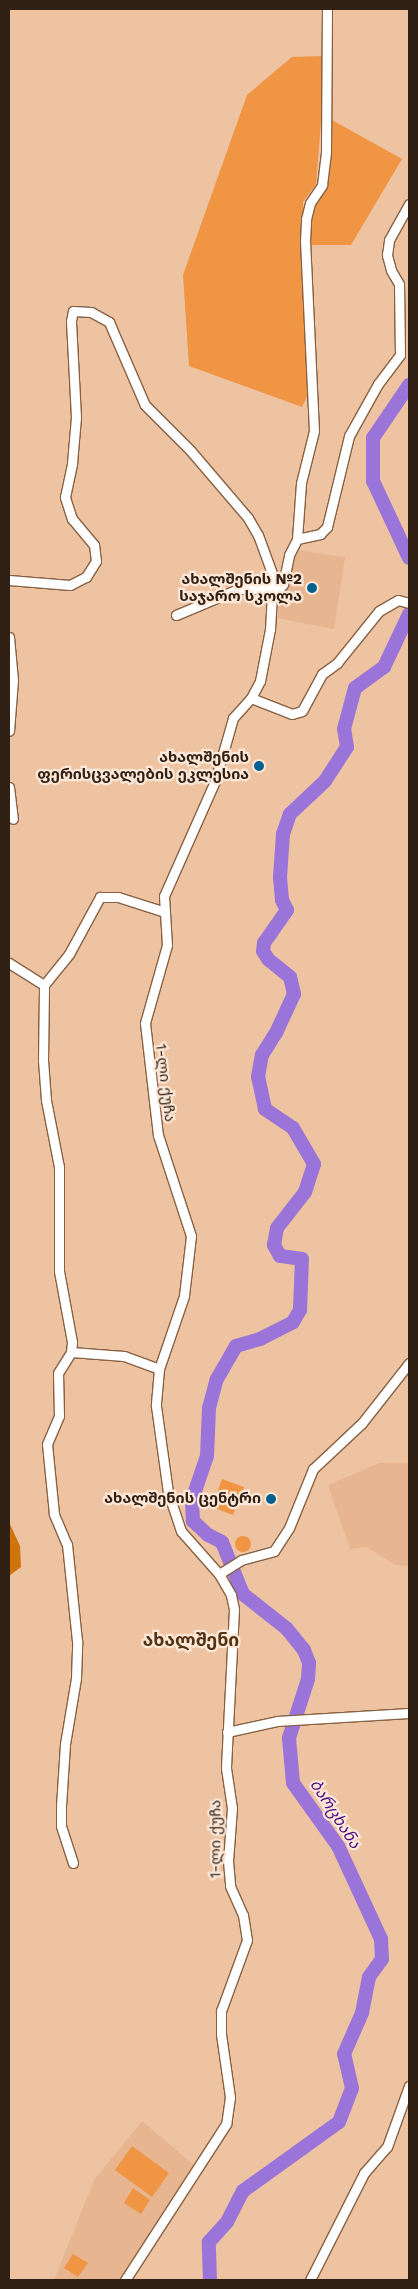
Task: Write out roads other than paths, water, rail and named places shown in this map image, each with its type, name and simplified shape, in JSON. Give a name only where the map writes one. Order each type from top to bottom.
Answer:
[{"type":"street","points":[[176,615],[238,589],[273,593],[283,584],[289,555],[297,539],[302,484],[314,431],[305,241],[308,211],[322,185],[326,151],[327,9]]},
{"type":"street","points":[[297,539],[320,534],[327,527],[348,436],[378,384],[400,355],[400,290],[387,255],[389,240],[409,204]]},
{"type":"street","points":[[9,580],[70,585],[86,577],[96,561],[94,545],[72,519],[65,497],[72,464],[76,417],[71,321],[74,311],[83,311],[109,322],[145,405],[190,450],[248,518],[268,559],[273,593]]},
{"type":"street","name":"1-ლი ქუჩა","points":[[125,2280],[226,2124],[230,2097],[221,2034],[221,2011],[229,1984],[244,1955],[247,1940],[243,1915],[229,1877],[232,1808],[226,1768],[227,1732],[236,1625],[231,1595],[221,1572],[181,1531],[168,1492],[156,1406],[159,1369],[184,1296],[191,1236],[158,1135],[146,1056],[145,1024],[167,945],[164,896],[216,781],[233,718],[251,698],[260,681],[273,593]]},
{"type":"street","points":[[251,698],[292,714],[302,711],[322,674],[338,663],[379,611],[398,600],[409,603]]},
{"type":"street","points":[[9,638],[14,680],[9,731]]},
{"type":"street","points":[[9,787],[13,819]]},
{"type":"street","points":[[73,1863],[61,1826],[60,1806],[64,1744],[76,1678],[77,1641],[67,1545],[54,1514],[48,1444],[59,1416],[58,1373],[71,1352],[71,1327],[59,1271],[59,1167],[46,1100],[43,1060],[44,984],[69,954],[100,897],[118,897],[164,912]]},
{"type":"street","points":[[9,963],[44,984]]},
{"type":"street","points":[[71,1352],[124,1356],[159,1369]]},
{"type":"street","points":[[221,1572],[235,1563],[274,1551],[287,1533],[313,1469],[362,1423],[409,1363]]},
{"type":"street","points":[[227,1732],[277,1721],[302,1718],[409,1713]]},
{"type":"street","points":[[310,2280],[364,2173],[387,2147],[409,2086]]},
{"type":"waterway","name":"ბარცხანა","points":[[409,385],[373,438],[373,481],[409,558]]},
{"type":"waterway","name":"ბარცხანა","points":[[210,2280],[209,2242],[227,2222],[243,2191],[339,2122],[352,2088],[344,2054],[362,2013],[369,1977],[382,1959],[381,1939],[338,1846],[293,1783],[289,1738],[308,1679],[309,1663],[304,1650],[286,1628],[243,1594],[222,1542],[208,1535],[193,1521],[192,1500],[207,1456],[209,1408],[217,1379],[236,1346],[260,1339],[293,1322],[300,1310],[302,1259],[280,1256],[274,1245],[277,1228],[305,1192],[314,1164],[293,1128],[265,1109],[258,1077],[262,1055],[276,1033],[294,994],[290,977],[268,959],[263,951],[264,943],[287,910],[282,900],[280,877],[283,834],[290,814],[325,781],[347,747],[344,729],[355,688],[384,667],[409,614]]},
{"type":"place","name":"ახალშენის №2 საჯარო სკოლა","points":[[312,588]]},
{"type":"place","name":"ახალშენის ფერისცვალების ეკლესია","points":[[259,766]]},
{"type":"place","name":"ახალშენის ცენტრი","points":[[271,1499]]},
{"type":"district","name":"ახალშენი","points":[[191,1640]]}]
